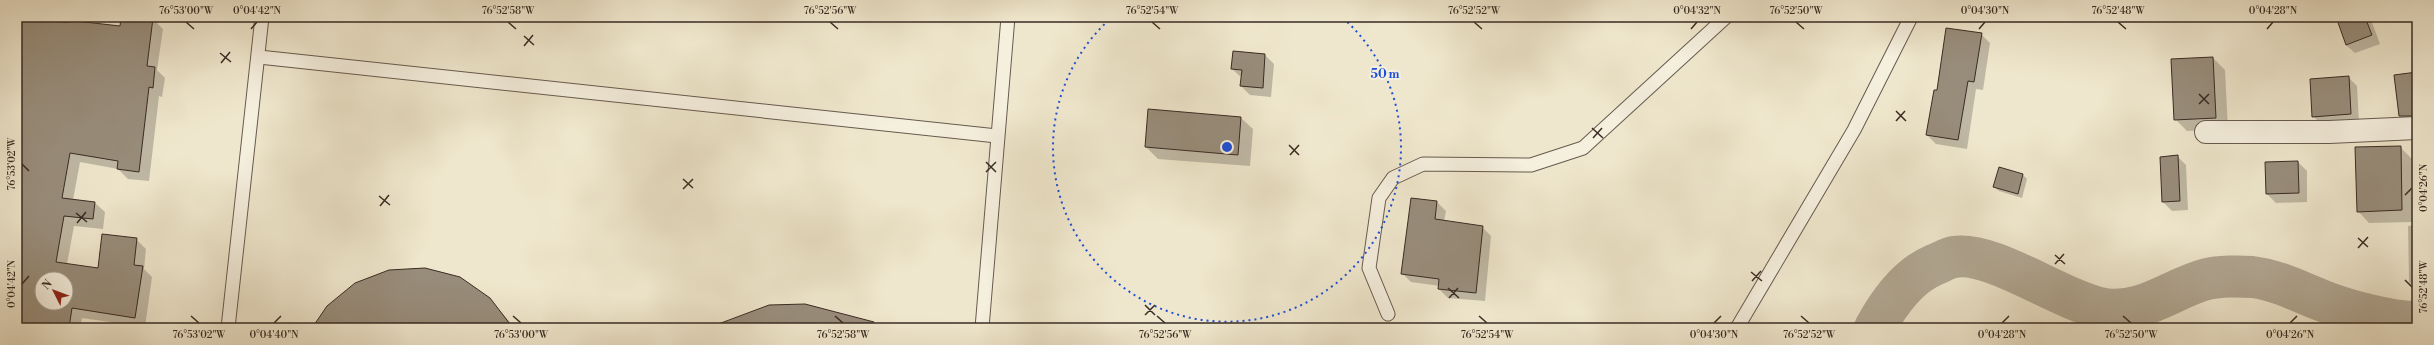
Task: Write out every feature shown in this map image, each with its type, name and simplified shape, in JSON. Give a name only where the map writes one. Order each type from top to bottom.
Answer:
[{"type":"street","points":[[2206,132],[2328,132],[2417,128]]},
{"type":"lane","points":[[228,328],[259,57],[262,17]]},
{"type":"lane","points":[[982,328],[1008,17]]},
{"type":"lane","points":[[1388,314],[1369,268],[1380,198],[1393,178],[1423,164],[1531,165],[1583,148],[1726,17]]},
{"type":"lane","points":[[1737,328],[1854,130],[1911,17]]},
{"type":"lane","points":[[259,57],[998,136]]},
{"type":"building","points":[[121,17],[153,18],[147,66],[155,67],[153,88],[149,87],[139,172],[117,169],[118,161],[70,153],[62,198],[95,202],[93,219],[64,216],[56,262],[98,268],[102,234],[137,238],[134,265],[143,266],[135,318],[74,308],[74,271],[34,271],[34,311],[72,311],[69,328],[17,328],[17,19],[67,22],[67,20],[120,26]]},
{"type":"building","points":[[2336,17],[2365,17],[2372,35],[2346,45]]},
{"type":"building","points":[[1946,28],[1982,33],[1974,82],[1968,81],[1958,140],[1926,135],[1934,90],[1937,90]]},
{"type":"building","points":[[1233,51],[1265,54],[1263,88],[1240,86],[1242,70],[1231,69]]},
{"type":"building","points":[[2213,57],[2216,118],[2174,120],[2171,59]]},
{"type":"building","points":[[2417,72],[2417,116],[2399,116],[2394,75]]},
{"type":"building","points":[[2349,76],[2351,114],[2312,117],[2310,79]]},
{"type":"building","points":[[1148,109],[1241,117],[1238,155],[1145,147]]},
{"type":"building","points":[[2401,146],[2402,210],[2357,212],[2355,147]]},
{"type":"building","points":[[2178,155],[2180,201],[2162,202],[2160,157]]},
{"type":"building","points":[[2298,161],[2299,193],[2266,194],[2265,162]]},
{"type":"building","points":[[1999,167],[2023,174],[2018,194],[1993,187]]},
{"type":"building","points":[[1411,198],[1437,201],[1435,219],[1483,226],[1476,293],[1438,289],[1439,279],[1401,274]]},
{"type":"building","points":[[425,268],[460,277],[490,298],[513,328],[312,328],[327,306],[355,283],[389,270]]},
{"type":"building","points":[[805,304],[874,322],[873,328],[713,328],[713,326],[769,305]]},
{"type":"waterway","points":[[1875,328],[1893,300],[1907,283],[1925,270],[1946,259],[1954,257],[1970,257],[1987,261],[2007,268],[2068,297],[2104,309],[2118,310],[2132,308],[2157,300],[2194,283],[2212,278],[2236,276],[2252,277],[2279,284],[2357,312],[2383,318],[2417,322]]}]
